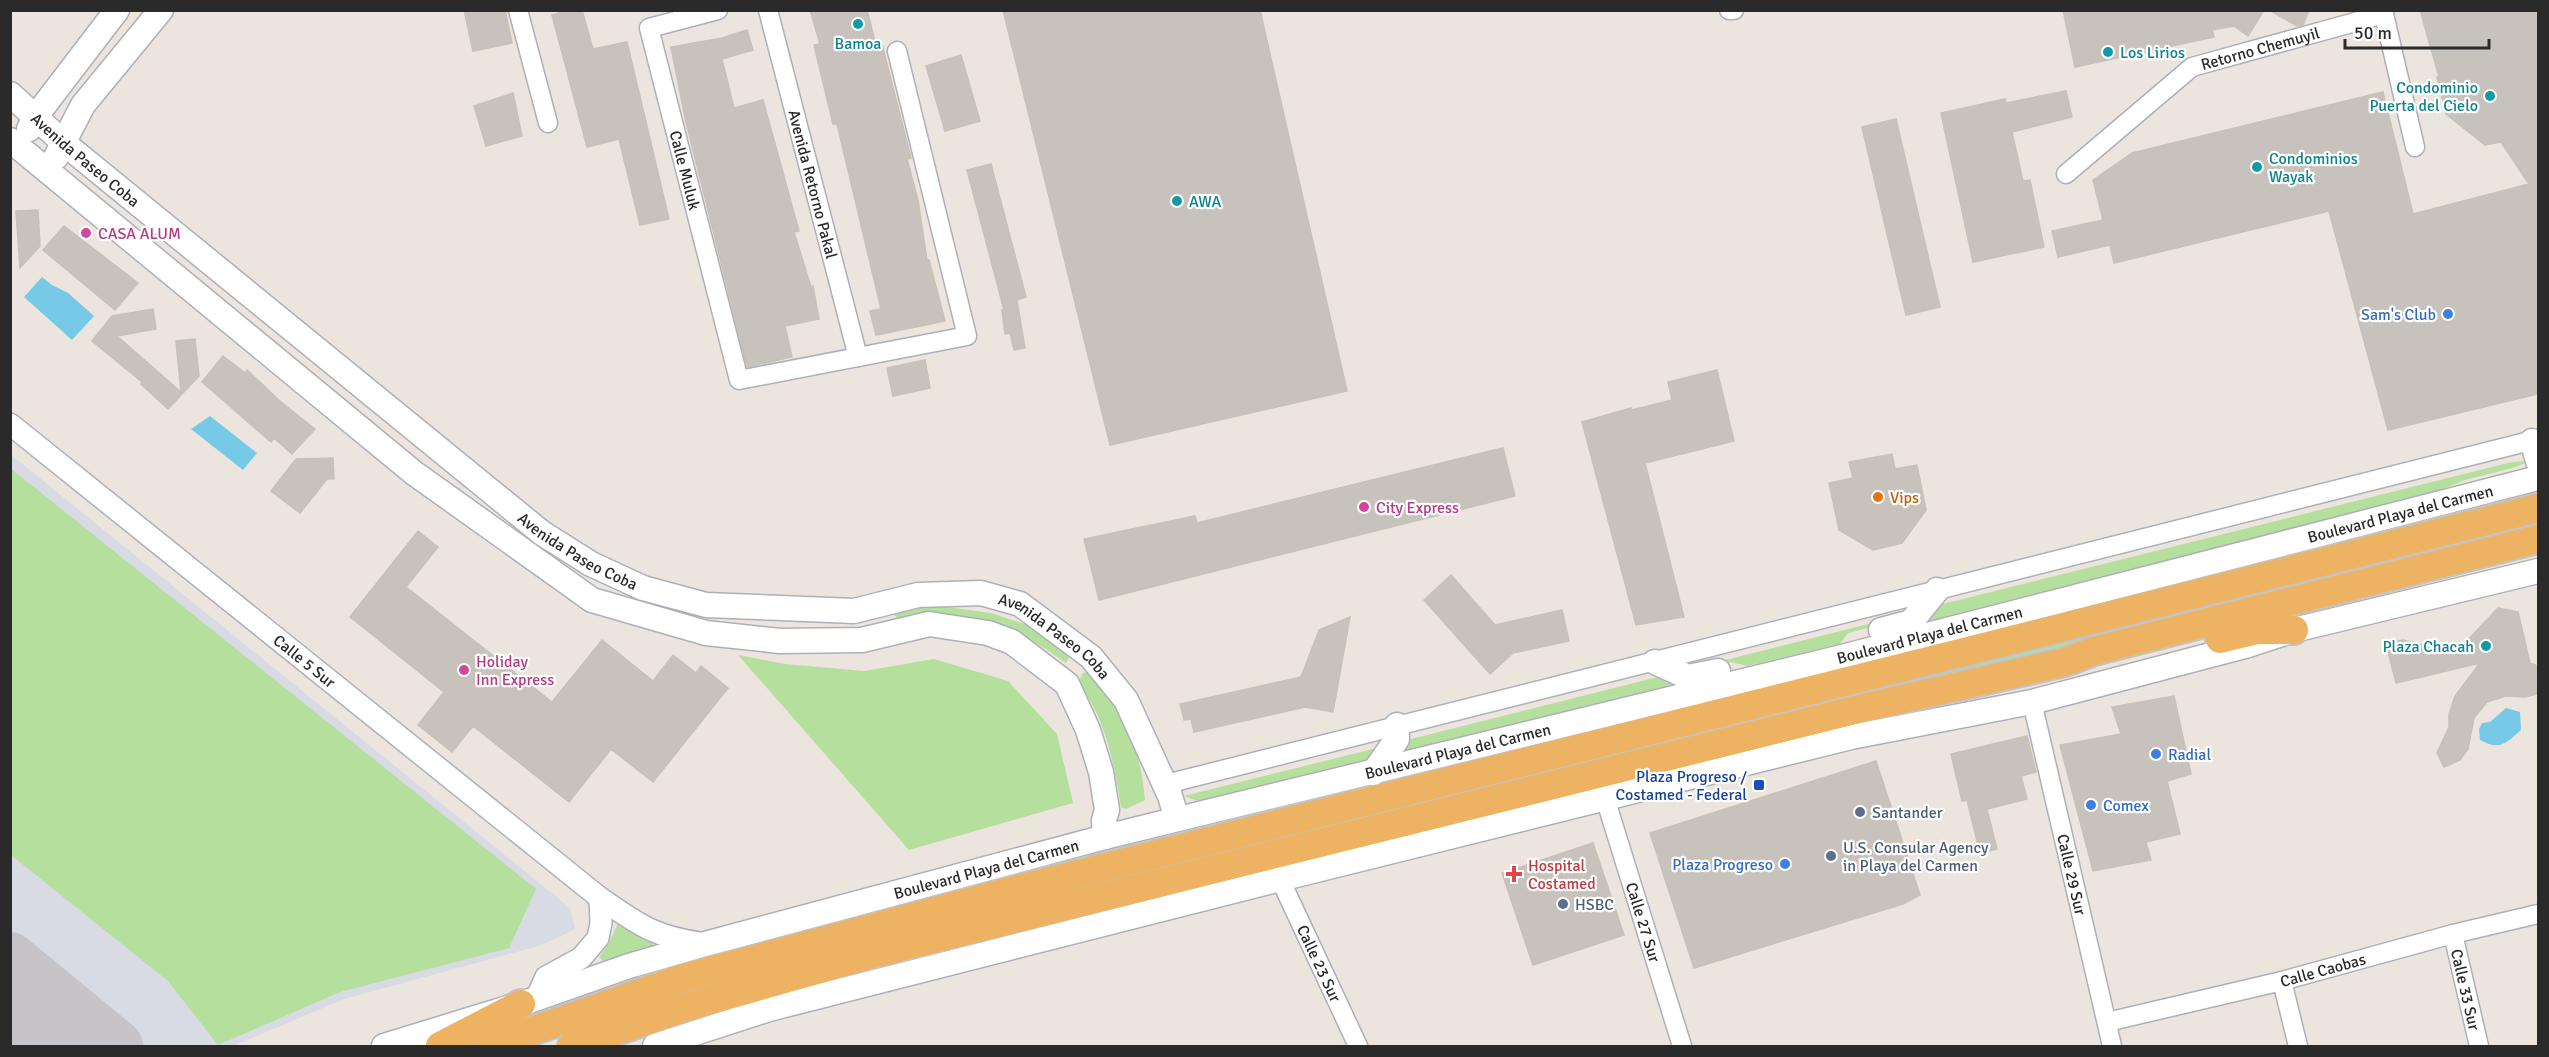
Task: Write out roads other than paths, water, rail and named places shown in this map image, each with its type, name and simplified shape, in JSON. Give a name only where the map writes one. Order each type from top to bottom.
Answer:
[{"type":"highway","points":[[489,1047],[683,978],[1033,885],[2538,508]]},
{"type":"highway","points":[[572,1047],[686,1007],[869,955],[1867,707],[2065,662],[2105,648],[2538,539]]},
{"type":"highway","points":[[2065,662],[2106,664],[2258,630],[2294,630]]},
{"type":"highway","points":[[440,1047],[529,1000]]},
{"type":"main road","points":[[15,143],[117,10]]},
{"type":"main road","points":[[47,171],[65,144],[83,105],[161,10]]},
{"type":"main road","name":"Avenida Paseo Coba","points":[[10,94],[65,144],[542,533],[591,564],[644,588],[706,605],[854,610],[918,595],[981,593],[1020,604],[1091,657],[1126,700],[1170,796],[1177,819]]},
{"type":"main road","name":"Avenida Paseo Coba","points":[[15,143],[414,473],[592,600],[706,633],[780,641],[862,640],[929,624],[988,633],[1012,642],[1068,684],[1088,730],[1101,772],[1107,810],[1104,820],[1105,837]]},
{"type":"main road","name":"Boulevard Playa del Carmen","points":[[384,1047],[629,966],[1105,837],[1834,659],[2538,478]]},
{"type":"main road","points":[[655,1047],[769,1009],[1280,879],[1851,737],[2032,702],[2245,646],[2294,630],[2538,572]]},
{"type":"main road","points":[[1834,659],[1854,638],[1911,622],[1937,590]]},
{"type":"main road","points":[[780,641],[780,624],[795,608]]},
{"type":"main road","points":[[1655,662],[1688,677],[1726,670],[1752,678]]},
{"type":"main road","points":[[1373,772],[1397,739],[1397,725]]},
{"type":"street","points":[[518,10],[548,123]]},
{"type":"street","name":"Calle Muluk","points":[[718,10],[649,28],[739,380],[858,357]]},
{"type":"street","name":"Avenida Retorno Pakal","points":[[768,10],[858,357]]},
{"type":"street","points":[[1729,10],[1734,10]]},
{"type":"street","points":[[2383,12],[2415,147]]},
{"type":"street","name":"Retorno Chemuyil","points":[[2066,174],[2192,67],[2383,12]]},
{"type":"street","points":[[858,357],[967,336],[897,51]]},
{"type":"street","name":"Calle 5 Sur","points":[[10,424],[600,898],[643,928],[673,940],[705,944]]},
{"type":"street","points":[[1170,796],[1174,782],[1397,725],[1937,590],[2536,447]]},
{"type":"street","name":"Calle 29 Sur","points":[[2032,702],[2112,1047]]},
{"type":"street","name":"Calle 27 Sur","points":[[1605,798],[1682,1047]]},
{"type":"street","name":"Calle 23 Sur","points":[[1280,879],[1358,1047]]},
{"type":"street","points":[[529,1000],[546,977],[581,958],[598,939],[601,923],[600,898]]},
{"type":"street","name":"Calle Caobas","points":[[2107,1022],[2282,981],[2453,934],[2538,916]]},
{"type":"street","name":"Calle 33 Sur","points":[[2453,934],[2479,1047]]},
{"type":"street","points":[[2282,981],[2298,1047]]},
{"type":"water","points":[[42,277],[68,293],[94,316],[72,340],[24,297]]},
{"type":"water","points":[[210,416],[257,453],[243,470],[191,429]]},
{"type":"water","points":[[2506,708],[2520,712],[2521,730],[2511,739],[2498,745],[2480,740],[2479,729],[2482,723],[2490,722]]},
{"type":"place","name":"Bamoa","points":[[858,24]]},
{"type":"place","name":"Los Lirios","points":[[2108,52]]},
{"type":"place","name":"Condominio Puerta del Cielo","points":[[2490,96]]},
{"type":"place","name":"Condominios Wayak","points":[[2257,167]]},
{"type":"place","name":"AWA","points":[[1177,201]]},
{"type":"place","name":"CASA ALUM","points":[[86,233]]},
{"type":"place","name":"Sam's Club","points":[[2448,314]]},
{"type":"place","name":"Vips","points":[[1878,497]]},
{"type":"place","name":"City Express","points":[[1364,507]]},
{"type":"place","name":"Plaza Chacah","points":[[2486,646]]},
{"type":"place","name":"Holiday Inn Express","points":[[464,670]]},
{"type":"place","name":"Radial","points":[[2156,754]]},
{"type":"place","name":"Plaza Progreso / Costamed - Federal","points":[[1759,785]]},
{"type":"place","name":"Comex","points":[[2091,805]]},
{"type":"place","name":"Santander","points":[[1860,812]]},
{"type":"place","name":"U.S. Consular Agency in Playa del Carmen","points":[[1831,856]]},
{"type":"place","name":"Plaza Progreso","points":[[1785,864]]},
{"type":"place","name":"Hospital Costamed","points":[[1514,874]]},
{"type":"place","name":"HSBC","points":[[1563,904]]}]
